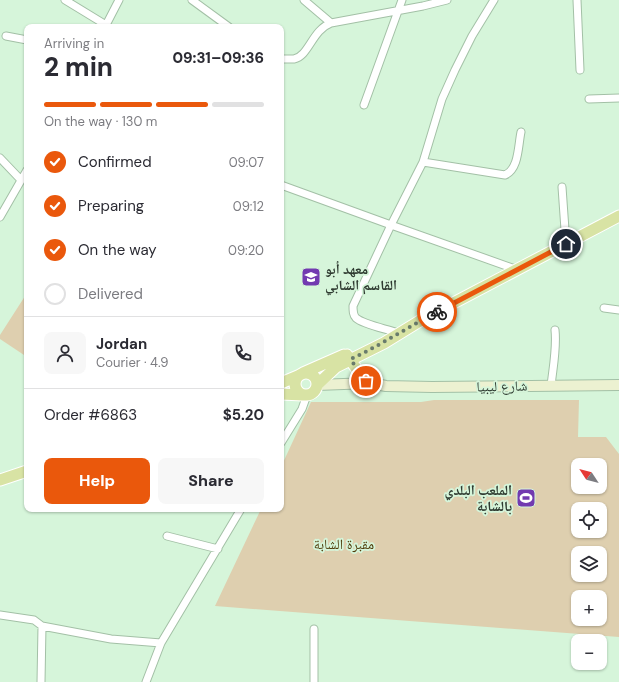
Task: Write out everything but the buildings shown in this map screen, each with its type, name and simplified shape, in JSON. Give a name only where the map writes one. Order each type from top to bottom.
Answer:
[{"type":"main road","points":[[284,382],[384,343],[398,333],[619,216]]},
{"type":"main road","points":[[348,356],[360,374],[370,383]]},
{"type":"main road","points":[[284,394],[311,391],[348,356]]},
{"type":"main road","points":[[302,374],[313,375],[311,391]]},
{"type":"main road","points":[[302,374],[296,381],[296,388],[311,391]]},
{"type":"main road","name":"شارع ليبيا","points":[[311,391],[370,383],[386,386],[619,385]]},
{"type":"main road","name":"شارع ليبيا","points":[[311,391],[372,390],[386,386]]},
{"type":"main road","points":[[0,480],[24,472]]},
{"type":"street","points":[[65,0],[103,24]]},
{"type":"street","points":[[107,24],[119,0]]},
{"type":"street","points":[[192,0],[225,24]]},
{"type":"street","points":[[304,0],[331,23]]},
{"type":"street","points":[[364,105],[402,0]]},
{"type":"street","points":[[284,59],[294,59],[303,54],[316,33],[323,26],[331,23],[447,0]]},
{"type":"street","points":[[398,333],[357,318],[353,313],[353,306],[423,162],[445,93],[472,36],[494,0]]},
{"type":"street","points":[[577,0],[580,70]]},
{"type":"street","points":[[6,36],[24,39]]},
{"type":"street","points":[[589,99],[619,98]]},
{"type":"street","points":[[423,162],[504,175],[510,173],[514,167],[521,132]]},
{"type":"street","points":[[0,158],[21,180]]},
{"type":"street","points":[[0,217],[24,175]]},
{"type":"street","points":[[284,186],[518,270]]},
{"type":"street","points":[[562,187],[566,244]]},
{"type":"street","points":[[604,308],[619,310]]},
{"type":"street","points":[[551,386],[556,330]]},
{"type":"street","points":[[284,438],[311,391]]},
{"type":"street","points":[[146,682],[161,643],[239,512]]},
{"type":"street","points":[[166,536],[218,549]]},
{"type":"street","points":[[0,615],[34,620],[42,626],[111,639],[161,643]]},
{"type":"street","points":[[42,626],[42,682]]},
{"type":"street","points":[[314,629],[314,682]]},
{"type":"green space","points":[[24,298],[24,355],[0,339],[0,335]]},
{"type":"green space","name":"مقبرة الشابة","points":[[579,400],[578,437],[606,437],[619,454],[619,637],[607,636],[607,634],[580,634],[215,606],[260,512],[284,512],[284,460],[311,402]]},
{"type":"way so far","points":[[366,381],[357,370],[351,359],[384,343],[398,333],[437,312]]},
{"type":"place","name":"معهد أبو القاسم الشابي","points":[[311,277]]},
{"type":"place","name":"الملعب البلدي بالشابة","points":[[526,498]]},
{"type":"route","points":[[437,312],[566,244]]}]
